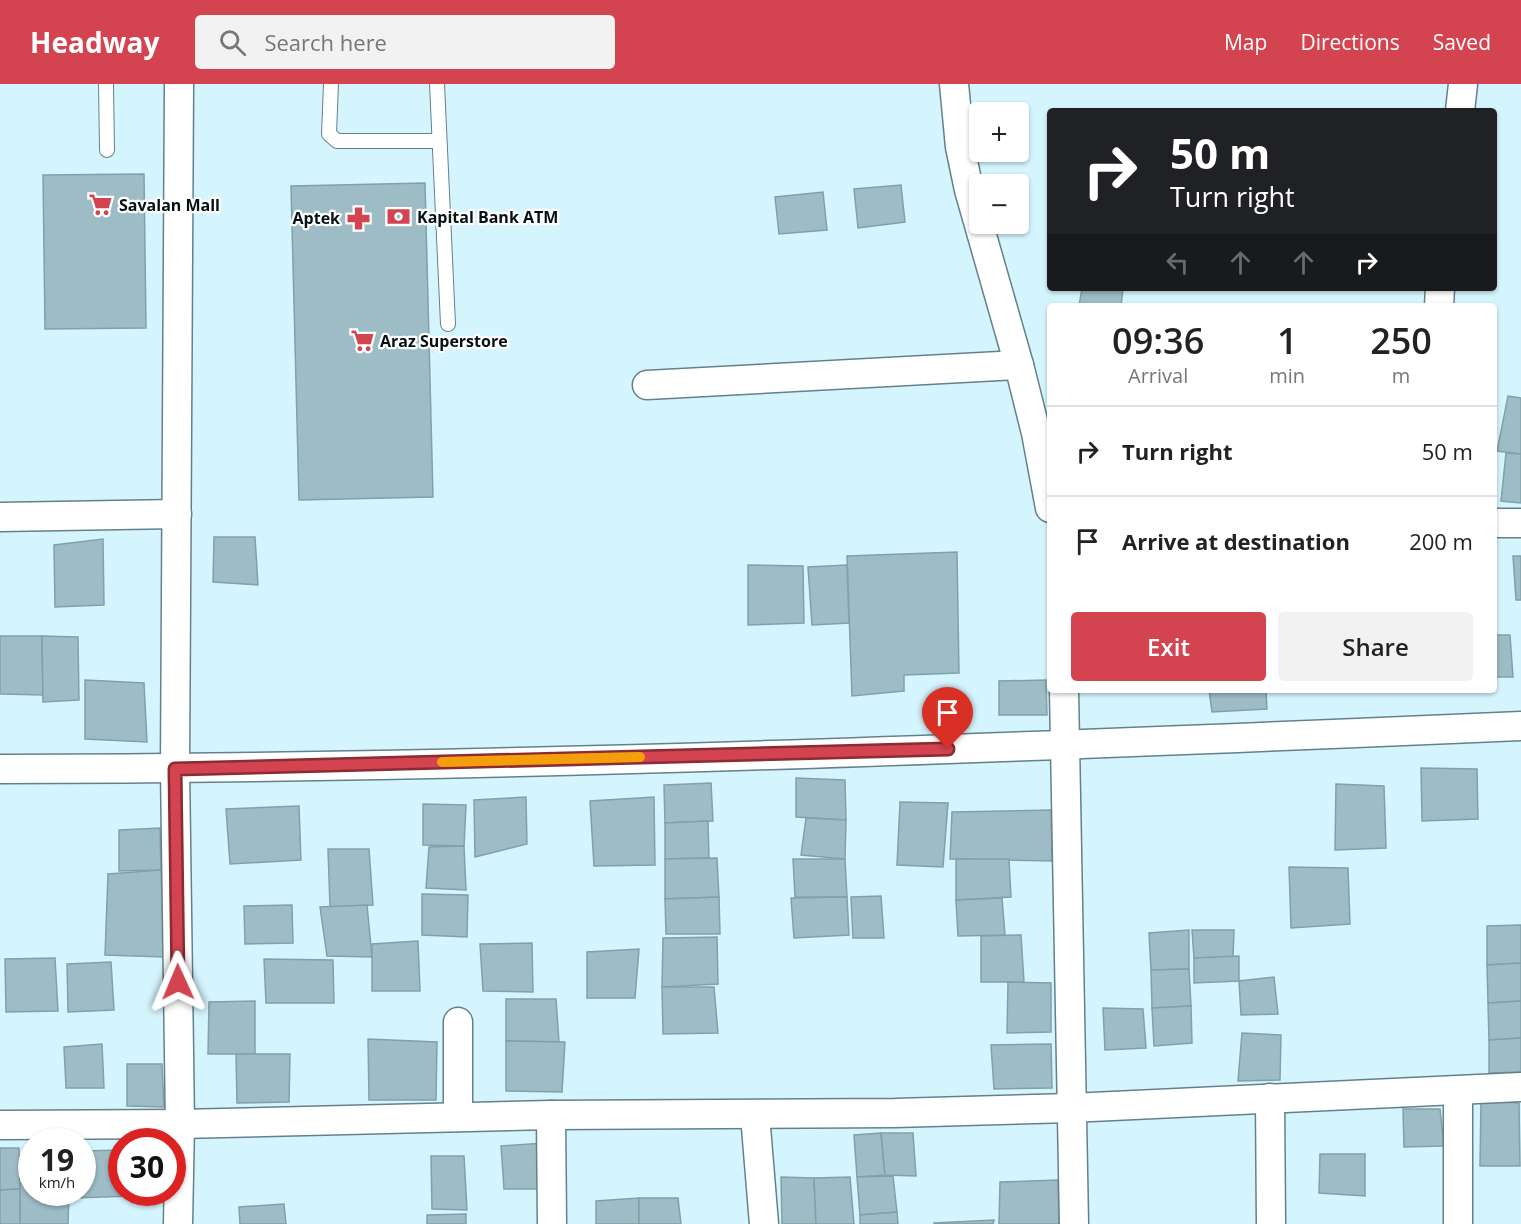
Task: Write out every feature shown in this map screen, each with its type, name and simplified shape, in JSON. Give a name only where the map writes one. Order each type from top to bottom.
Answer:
[{"type":"street","points":[[178,1224],[180,1124],[175,769],[179,84]]},
{"type":"street","points":[[954,84],[960,147],[969,190],[1019,365],[1036,433],[1047,492]]},
{"type":"street","points":[[1460,108],[1463,84]]},
{"type":"street","points":[[647,385],[1019,365]]},
{"type":"street","points":[[0,518],[177,514]]},
{"type":"street","points":[[1497,523],[1521,523]]},
{"type":"street","points":[[1064,693],[1070,1108],[1074,1224]]},
{"type":"street","points":[[0,769],[175,769],[1065,746],[1521,726]]},
{"type":"street","points":[[458,1022],[458,1117]]},
{"type":"street","points":[[0,1125],[180,1124],[551,1115],[755,1115],[1070,1108],[1521,1087]]},
{"type":"street","points":[[1458,1091],[1458,1224]]},
{"type":"street","points":[[1270,1098],[1270,1224]]},
{"type":"street","points":[[551,1115],[552,1224]]},
{"type":"street","points":[[755,1115],[764,1224]]},
{"type":"lane","points":[[106,84],[107,150]]},
{"type":"lane","points":[[331,84],[329,134],[338,141],[439,141]]},
{"type":"lane","points":[[436,84],[448,324]]},
{"type":"building","points":[[144,174],[146,328],[45,329],[43,175]]},
{"type":"building","name":"Araz Superstore","points":[[425,183],[433,497],[299,500],[291,186]]},
{"type":"building","points":[[901,185],[905,222],[858,228],[854,189]]},
{"type":"building","points":[[823,192],[827,230],[779,234],[775,197]]},
{"type":"building","points":[[1082,291],[1123,291],[1121,303],[1080,303]]},
{"type":"building","points":[[1508,396],[1521,398],[1521,454],[1497,451]]},
{"type":"building","points":[[1506,453],[1521,454],[1521,503],[1501,501]]},
{"type":"building","points":[[214,537],[255,537],[258,585],[213,582]]},
{"type":"building","points":[[103,539],[104,605],[55,607],[54,545]]},
{"type":"building","points":[[957,552],[959,673],[904,675],[904,691],[852,696],[847,556]]},
{"type":"building","points":[[1513,556],[1521,556],[1521,600],[1516,600]]},
{"type":"building","points":[[748,565],[803,566],[804,623],[748,625]]},
{"type":"building","points":[[847,565],[849,623],[812,625],[808,567]]},
{"type":"building","points":[[1497,635],[1510,635],[1513,677],[1497,677]]},
{"type":"building","points":[[0,636],[42,636],[43,695],[0,694]]},
{"type":"building","points":[[42,636],[78,637],[79,700],[43,702]]},
{"type":"building","points":[[85,680],[144,683],[147,742],[85,739]]},
{"type":"building","points":[[1046,680],[1047,715],[999,715],[999,681]]},
{"type":"building","points":[[1209,693],[1266,693],[1267,709],[1212,712]]},
{"type":"building","points":[[1421,768],[1477,769],[1478,819],[1422,821]]},
{"type":"building","points":[[796,778],[845,780],[846,820],[796,817]]},
{"type":"building","points":[[711,783],[713,821],[665,823],[664,785]]},
{"type":"building","points":[[1336,784],[1384,786],[1386,848],[1335,850]]},
{"type":"building","points":[[526,797],[527,844],[475,857],[474,800]]},
{"type":"building","points":[[654,797],[655,865],[594,866],[590,801]]},
{"type":"building","points":[[900,802],[948,803],[943,867],[897,865]]},
{"type":"building","points":[[423,804],[466,805],[464,846],[423,845]]},
{"type":"building","points":[[299,806],[301,860],[230,864],[226,809]]},
{"type":"building","points":[[1051,810],[1052,861],[950,859],[952,812]]},
{"type":"building","points":[[806,818],[846,820],[845,859],[801,855]]},
{"type":"building","points":[[708,821],[709,858],[665,859],[665,823]]},
{"type":"building","points":[[160,828],[161,870],[119,871],[119,830]]},
{"type":"building","points":[[464,846],[466,890],[426,888],[429,847]]},
{"type":"building","points":[[328,849],[369,849],[373,905],[330,907]]},
{"type":"building","points":[[717,858],[719,897],[665,899],[665,859]]},
{"type":"building","points":[[793,859],[845,859],[847,897],[795,897]]},
{"type":"building","points":[[956,859],[1009,859],[1011,897],[956,900]]},
{"type":"building","points":[[1289,867],[1348,868],[1350,924],[1291,928]]},
{"type":"building","points":[[161,870],[164,957],[105,955],[108,874]]},
{"type":"building","points":[[422,894],[468,895],[467,937],[422,935]]},
{"type":"building","points":[[881,896],[884,938],[853,938],[851,897]]},
{"type":"building","points":[[719,897],[720,934],[666,934],[665,899]]},
{"type":"building","points":[[847,897],[849,935],[794,938],[791,898]]},
{"type":"building","points":[[1002,898],[1005,935],[958,936],[956,900]]},
{"type":"building","points":[[292,905],[293,943],[245,944],[244,906]]},
{"type":"building","points":[[367,905],[372,957],[327,956],[320,907]]},
{"type":"building","points":[[1521,925],[1521,963],[1487,965],[1487,926]]},
{"type":"building","points":[[1189,930],[1189,969],[1151,970],[1149,933]]},
{"type":"building","points":[[1192,930],[1234,930],[1233,957],[1194,958]]},
{"type":"building","points":[[1021,935],[1024,982],[981,982],[981,936]]},
{"type":"building","points":[[717,937],[718,984],[662,987],[663,938]]},
{"type":"building","points":[[418,941],[420,991],[372,991],[372,944]]},
{"type":"building","points":[[532,943],[533,992],[483,991],[480,944]]},
{"type":"building","points":[[639,949],[635,998],[587,998],[587,952]]},
{"type":"building","points":[[1239,956],[1239,981],[1194,983],[1194,958]]},
{"type":"building","points":[[55,958],[58,1011],[6,1012],[5,959]]},
{"type":"building","points":[[264,959],[333,960],[334,1003],[266,1003]]},
{"type":"building","points":[[111,962],[114,1010],[68,1012],[67,964]]},
{"type":"building","points":[[1521,963],[1521,1001],[1488,1003],[1487,965]]},
{"type":"building","points":[[1189,969],[1191,1006],[1152,1008],[1151,970]]},
{"type":"building","points":[[1274,977],[1278,1014],[1241,1015],[1239,981]]},
{"type":"building","points":[[1008,982],[1051,983],[1051,1032],[1007,1033]]},
{"type":"building","points":[[662,987],[714,987],[718,1033],[663,1034]]},
{"type":"building","points":[[506,999],[556,999],[559,1042],[506,1041]]},
{"type":"building","points":[[255,1001],[255,1054],[208,1054],[209,1002]]},
{"type":"building","points":[[1521,1001],[1521,1038],[1489,1040],[1488,1003]]},
{"type":"building","points":[[1191,1006],[1192,1043],[1154,1046],[1152,1008]]},
{"type":"building","points":[[1103,1008],[1143,1009],[1146,1048],[1105,1050]]},
{"type":"building","points":[[1242,1033],[1281,1035],[1280,1080],[1238,1081]]},
{"type":"building","points":[[1521,1038],[1521,1072],[1489,1073],[1489,1040]]},
{"type":"building","points":[[368,1039],[437,1042],[436,1100],[369,1100]]},
{"type":"building","points":[[506,1041],[565,1042],[562,1092],[506,1091]]},
{"type":"building","points":[[102,1044],[104,1088],[66,1088],[64,1047]]},
{"type":"building","points":[[1051,1044],[1052,1088],[994,1089],[991,1045]]},
{"type":"building","points":[[236,1054],[290,1054],[289,1102],[237,1103]]},
{"type":"building","points":[[127,1064],[162,1064],[164,1107],[127,1106]]},
{"type":"building","points":[[1481,1101],[1519,1103],[1520,1166],[1480,1166]]},
{"type":"building","points":[[1403,1109],[1440,1109],[1444,1146],[1404,1147]]},
{"type":"building","points":[[881,1133],[885,1175],[857,1177],[854,1135]]},
{"type":"building","points":[[881,1133],[913,1133],[916,1176],[885,1175]]},
{"type":"building","points":[[544,1143],[546,1189],[504,1189],[501,1146]]},
{"type":"building","points":[[0,1148],[18,1148],[18,1189],[0,1190]]},
{"type":"building","points":[[108,1150],[108,1197],[96,1197],[96,1151]]},
{"type":"building","points":[[1320,1154],[1365,1154],[1365,1196],[1319,1193]]},
{"type":"building","points":[[431,1156],[464,1156],[467,1210],[432,1209]]},
{"type":"building","points":[[893,1176],[897,1212],[860,1215],[857,1177]]},
{"type":"building","points":[[781,1177],[814,1178],[816,1224],[782,1224]]},
{"type":"building","points":[[850,1177],[854,1224],[816,1224],[814,1178]]},
{"type":"building","points":[[1058,1180],[1059,1224],[999,1224],[1000,1182]]},
{"type":"building","points":[[18,1189],[20,1224],[0,1224],[0,1190]]},
{"type":"building","points":[[639,1198],[639,1224],[596,1224],[596,1201]]},
{"type":"building","points":[[639,1198],[678,1198],[681,1224],[639,1224]]},
{"type":"building","points":[[284,1204],[286,1224],[240,1224],[239,1207]]},
{"type":"building","points":[[20,1206],[69,1206],[68,1224],[20,1224]]},
{"type":"building","points":[[897,1212],[898,1224],[860,1224],[860,1215]]},
{"type":"building","points":[[466,1214],[466,1224],[427,1224],[427,1215]]},
{"type":"building","points":[[994,1220],[993,1224],[934,1224],[934,1223]]},
{"type":"slow traffic","points":[[442,762],[640,757]]},
{"type":"place","name":"Savalan Mall","points":[[101,205]]},
{"type":"place","name":"Kapital Bank ATM","points":[[399,217]]},
{"type":"place","name":"Aptek","points":[[358,218]]},
{"type":"place","name":"Araz Superstore","points":[[362,341]]},
{"type":"route","points":[[178,982],[175,769],[948,749]]}]
